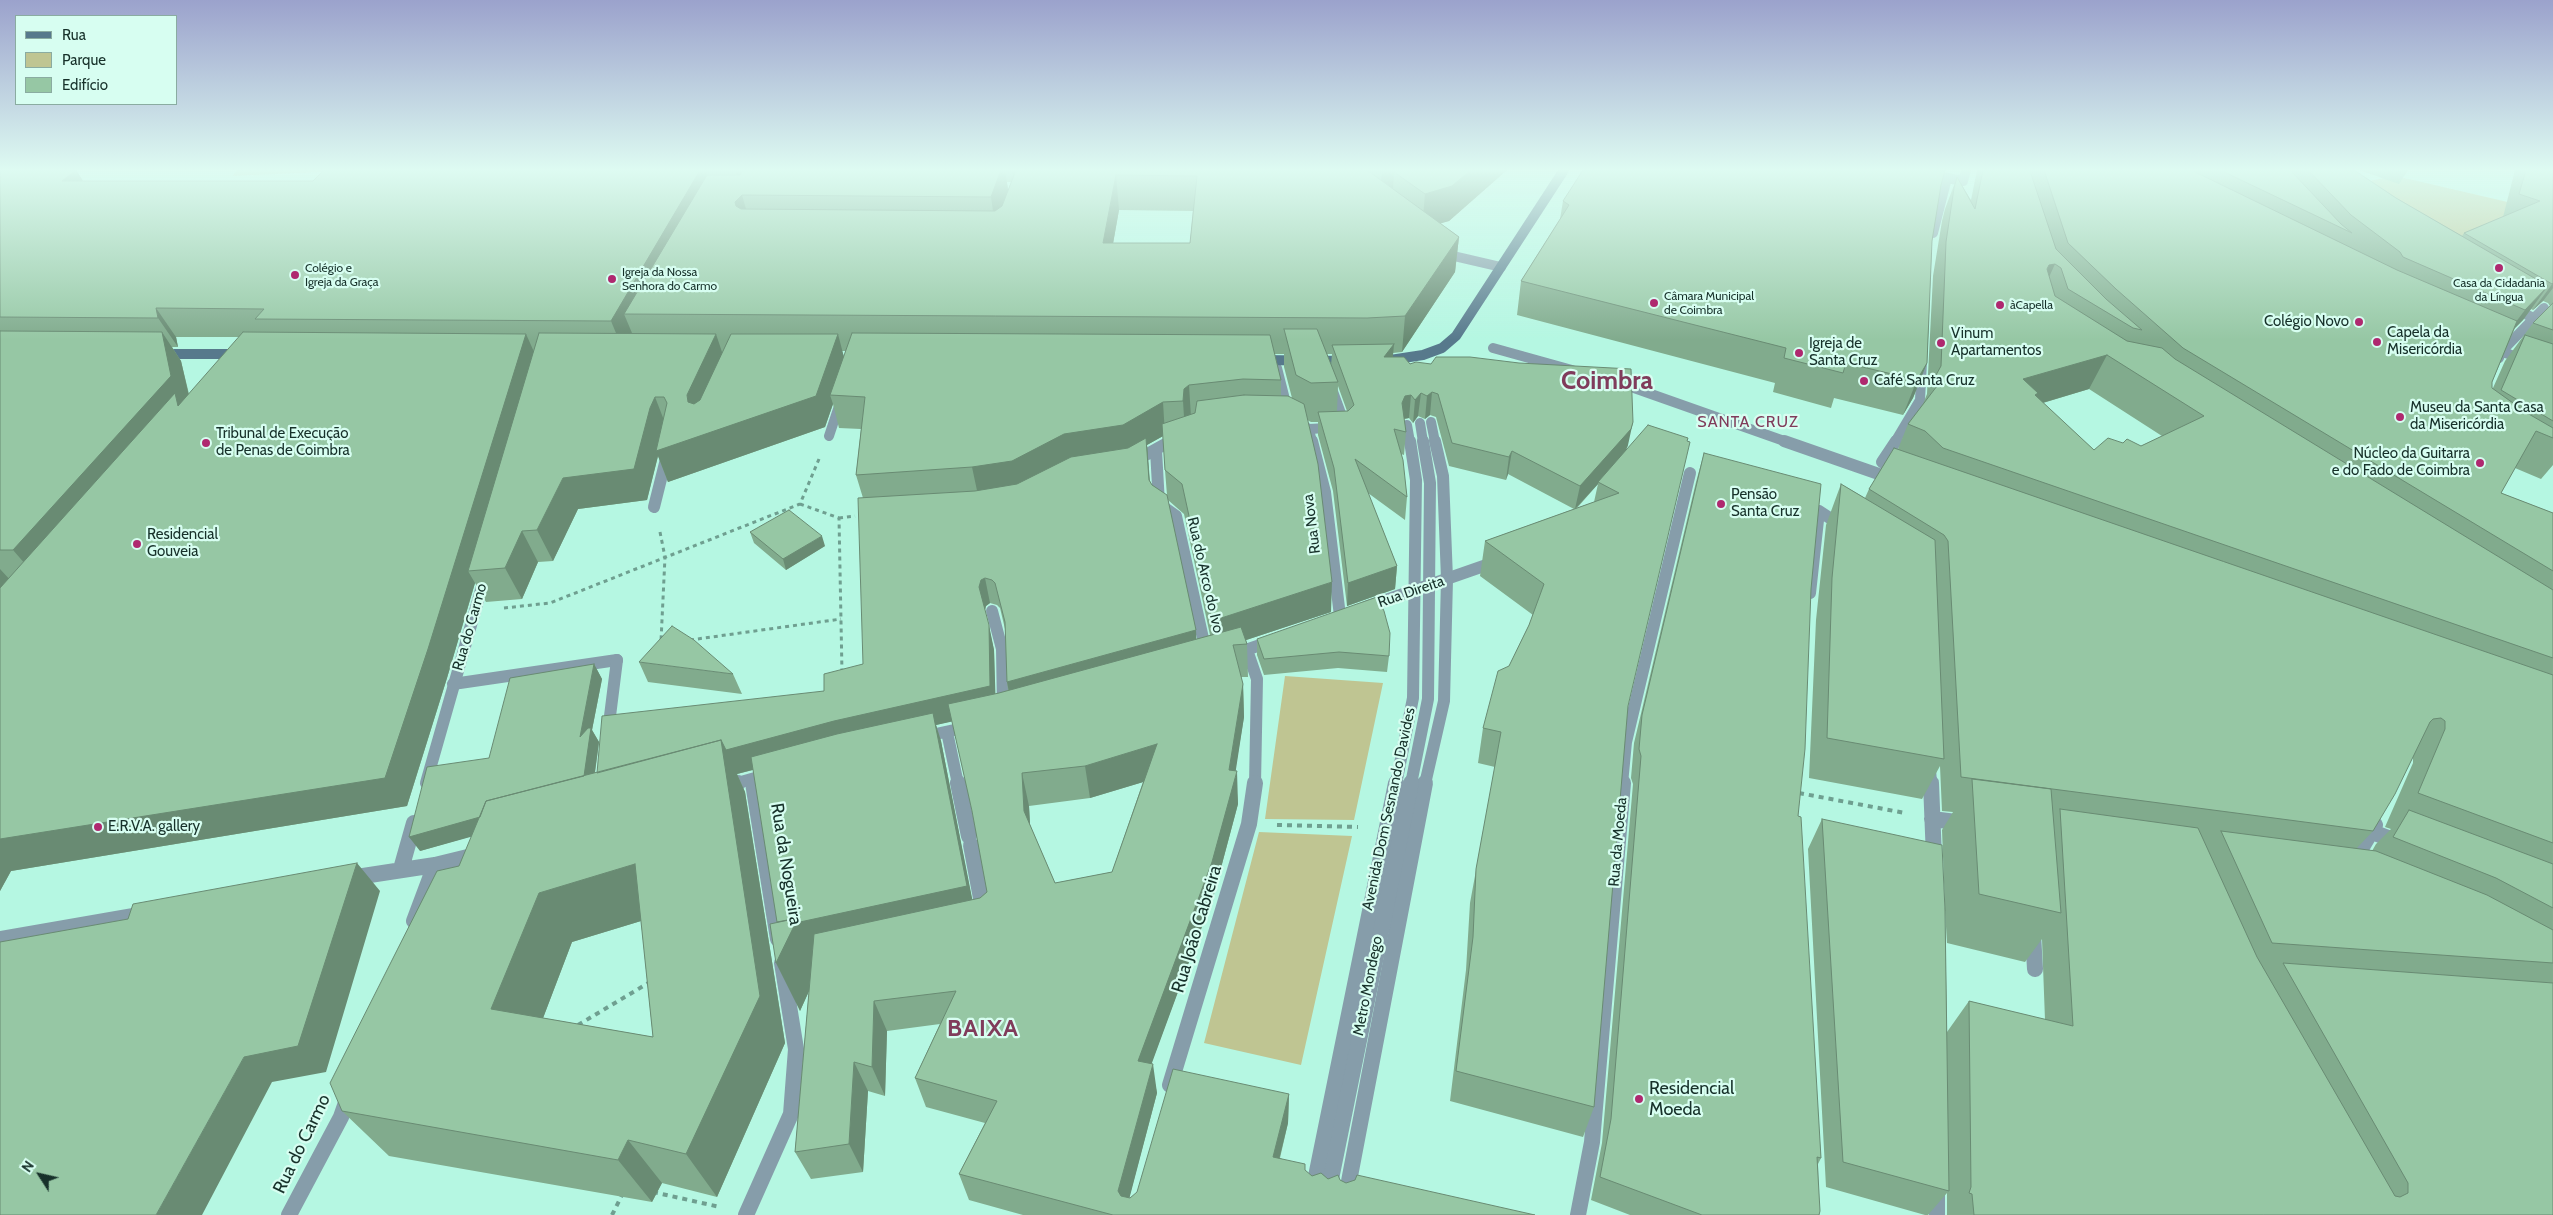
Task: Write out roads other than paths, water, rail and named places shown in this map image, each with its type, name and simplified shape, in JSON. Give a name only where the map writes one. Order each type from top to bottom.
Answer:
[{"type":"main road","points":[[1379,361],[1406,359],[1423,355],[1442,348],[1456,336],[1528,227]]},
{"type":"main road","points":[[147,354],[249,354]]},
{"type":"main road","points":[[1246,360],[1275,360],[1324,369],[1357,361]]},
{"type":"street","points":[[1930,247],[1934,227]]},
{"type":"street","points":[[1431,244],[1446,254],[1501,268]]},
{"type":"street","points":[[2507,303],[2532,318]]},
{"type":"street","points":[[2494,369],[2501,352],[2532,318],[2544,308]]},
{"type":"street","points":[[2483,344],[2553,370]]},
{"type":"street","points":[[1493,348],[1583,373]]},
{"type":"street","points":[[1601,378],[1638,388],[1832,458],[1907,480],[1882,462],[1920,400],[1922,352]]},
{"type":"street","points":[[234,367],[249,354]]},
{"type":"street","points":[[1420,370],[1423,355]]},
{"type":"street","points":[[1275,360],[1285,419],[1309,429],[1346,426],[1324,369]]},
{"type":"street","points":[[829,436],[844,392]]},
{"type":"street","points":[[1313,1193],[1385,828],[1413,698],[1416,590],[1416,480],[1420,423]]},
{"type":"street","name":"Metro Mondego","points":[[1346,1200],[1414,833],[1444,700],[1447,579],[1443,476],[1420,423]]},
{"type":"street","name":"Avenida Dom Sesnando Davides","points":[[1328,1196],[1428,699],[1431,585],[1430,483],[1420,423]]},
{"type":"street","name":"Rua Nova","points":[[1309,429],[1325,492],[1344,615]]},
{"type":"street","points":[[1120,466],[1129,465],[1169,442],[1191,439]]},
{"type":"street","points":[[654,507],[670,442]]},
{"type":"street","name":"Rua do Arco do Ivo","points":[[1156,450],[1159,504],[1176,516],[1190,569],[1203,663],[1247,650]]},
{"type":"street","name":"Rua da Moeda","points":[[1578,1215],[1592,1142],[1626,742],[1664,576],[1690,474]]},
{"type":"street","points":[[1809,609],[1819,511],[1851,531]]},
{"type":"street","name":"Rua Direita","points":[[1344,615],[1496,562],[1513,552]]},
{"type":"street","name":"Rua do Carmo","points":[[401,869],[488,566]]},
{"type":"street","points":[[910,740],[999,719],[1002,649],[992,610]]},
{"type":"street","points":[[1247,650],[1284,636]]},
{"type":"street","name":"Rua João Cabreira","points":[[1164,1104],[1249,824],[1255,793],[1257,679],[1247,650]]},
{"type":"street","points":[[453,684],[617,660],[607,746]]},
{"type":"street","points":[[947,732],[986,920],[976,922]]},
{"type":"street","points":[[1929,752],[1935,877]]},
{"type":"street","points":[[716,789],[780,771]]},
{"type":"street","name":"Rua da Nogueira","points":[[746,1214],[791,1114],[796,1049],[752,779]]},
{"type":"street","points":[[2351,877],[2380,814]]},
{"type":"street","points":[[1932,818],[1980,825]]},
{"type":"street","points":[[2372,832],[2408,846]]},
{"type":"street","points":[[332,881],[435,865],[493,850]]},
{"type":"street","points":[[407,939],[435,865]]},
{"type":"street","points":[[0,939],[156,912]]},
{"type":"street","points":[[2032,920],[2035,969]]},
{"type":"street","points":[[782,966],[801,962]]},
{"type":"street","name":"Rua do Carmo","points":[[289,1215],[341,1117],[354,1080]]},
{"type":"street","points":[[1937,1177],[1937,1215]]},
{"type":"place","name":"Casa da Cidadania da Língua","points":[[2499,268]]},
{"type":"place","name":"Colégio e Igreja da Graça","points":[[295,275]]},
{"type":"place","name":"Igreja da Nossa Senhora do Carmo","points":[[612,279]]},
{"type":"place","name":"Câmara Municipal de Coimbra","points":[[1654,303]]},
{"type":"place","name":"àCapella","points":[[2000,305]]},
{"type":"place","name":"Colégio Novo","points":[[2359,322]]},
{"type":"place","name":"Capela da Misericórdia","points":[[2377,342]]},
{"type":"place","name":"Vinum Apartamentos","points":[[1941,343]]},
{"type":"place","name":"Igreja de Santa Cruz","points":[[1799,353]]},
{"type":"place","name":"Café Santa Cruz","points":[[1864,381]]},
{"type":"place","name":"Museu da Santa Casa da Misericórdia","points":[[2400,417]]},
{"type":"place","name":"Tribunal de Execução de Penas de Coimbra","points":[[206,443]]},
{"type":"place","name":"Núcleo da Guitarra e do Fado de Coimbra","points":[[2480,463]]},
{"type":"place","name":"Pensão Santa Cruz","points":[[1721,504]]},
{"type":"place","name":"Residencial Gouveia","points":[[137,544]]},
{"type":"place","name":"E.R.V.A. gallery","points":[[98,827]]},
{"type":"place","name":"Residencial Moeda","points":[[1639,1099]]},
{"type":"district","name":"Coimbra","points":[[1607,382]]},
{"type":"district","name":"SANTA CRUZ","points":[[1748,422]]},
{"type":"district","name":"BAIXA","points":[[983,1029]]}]
